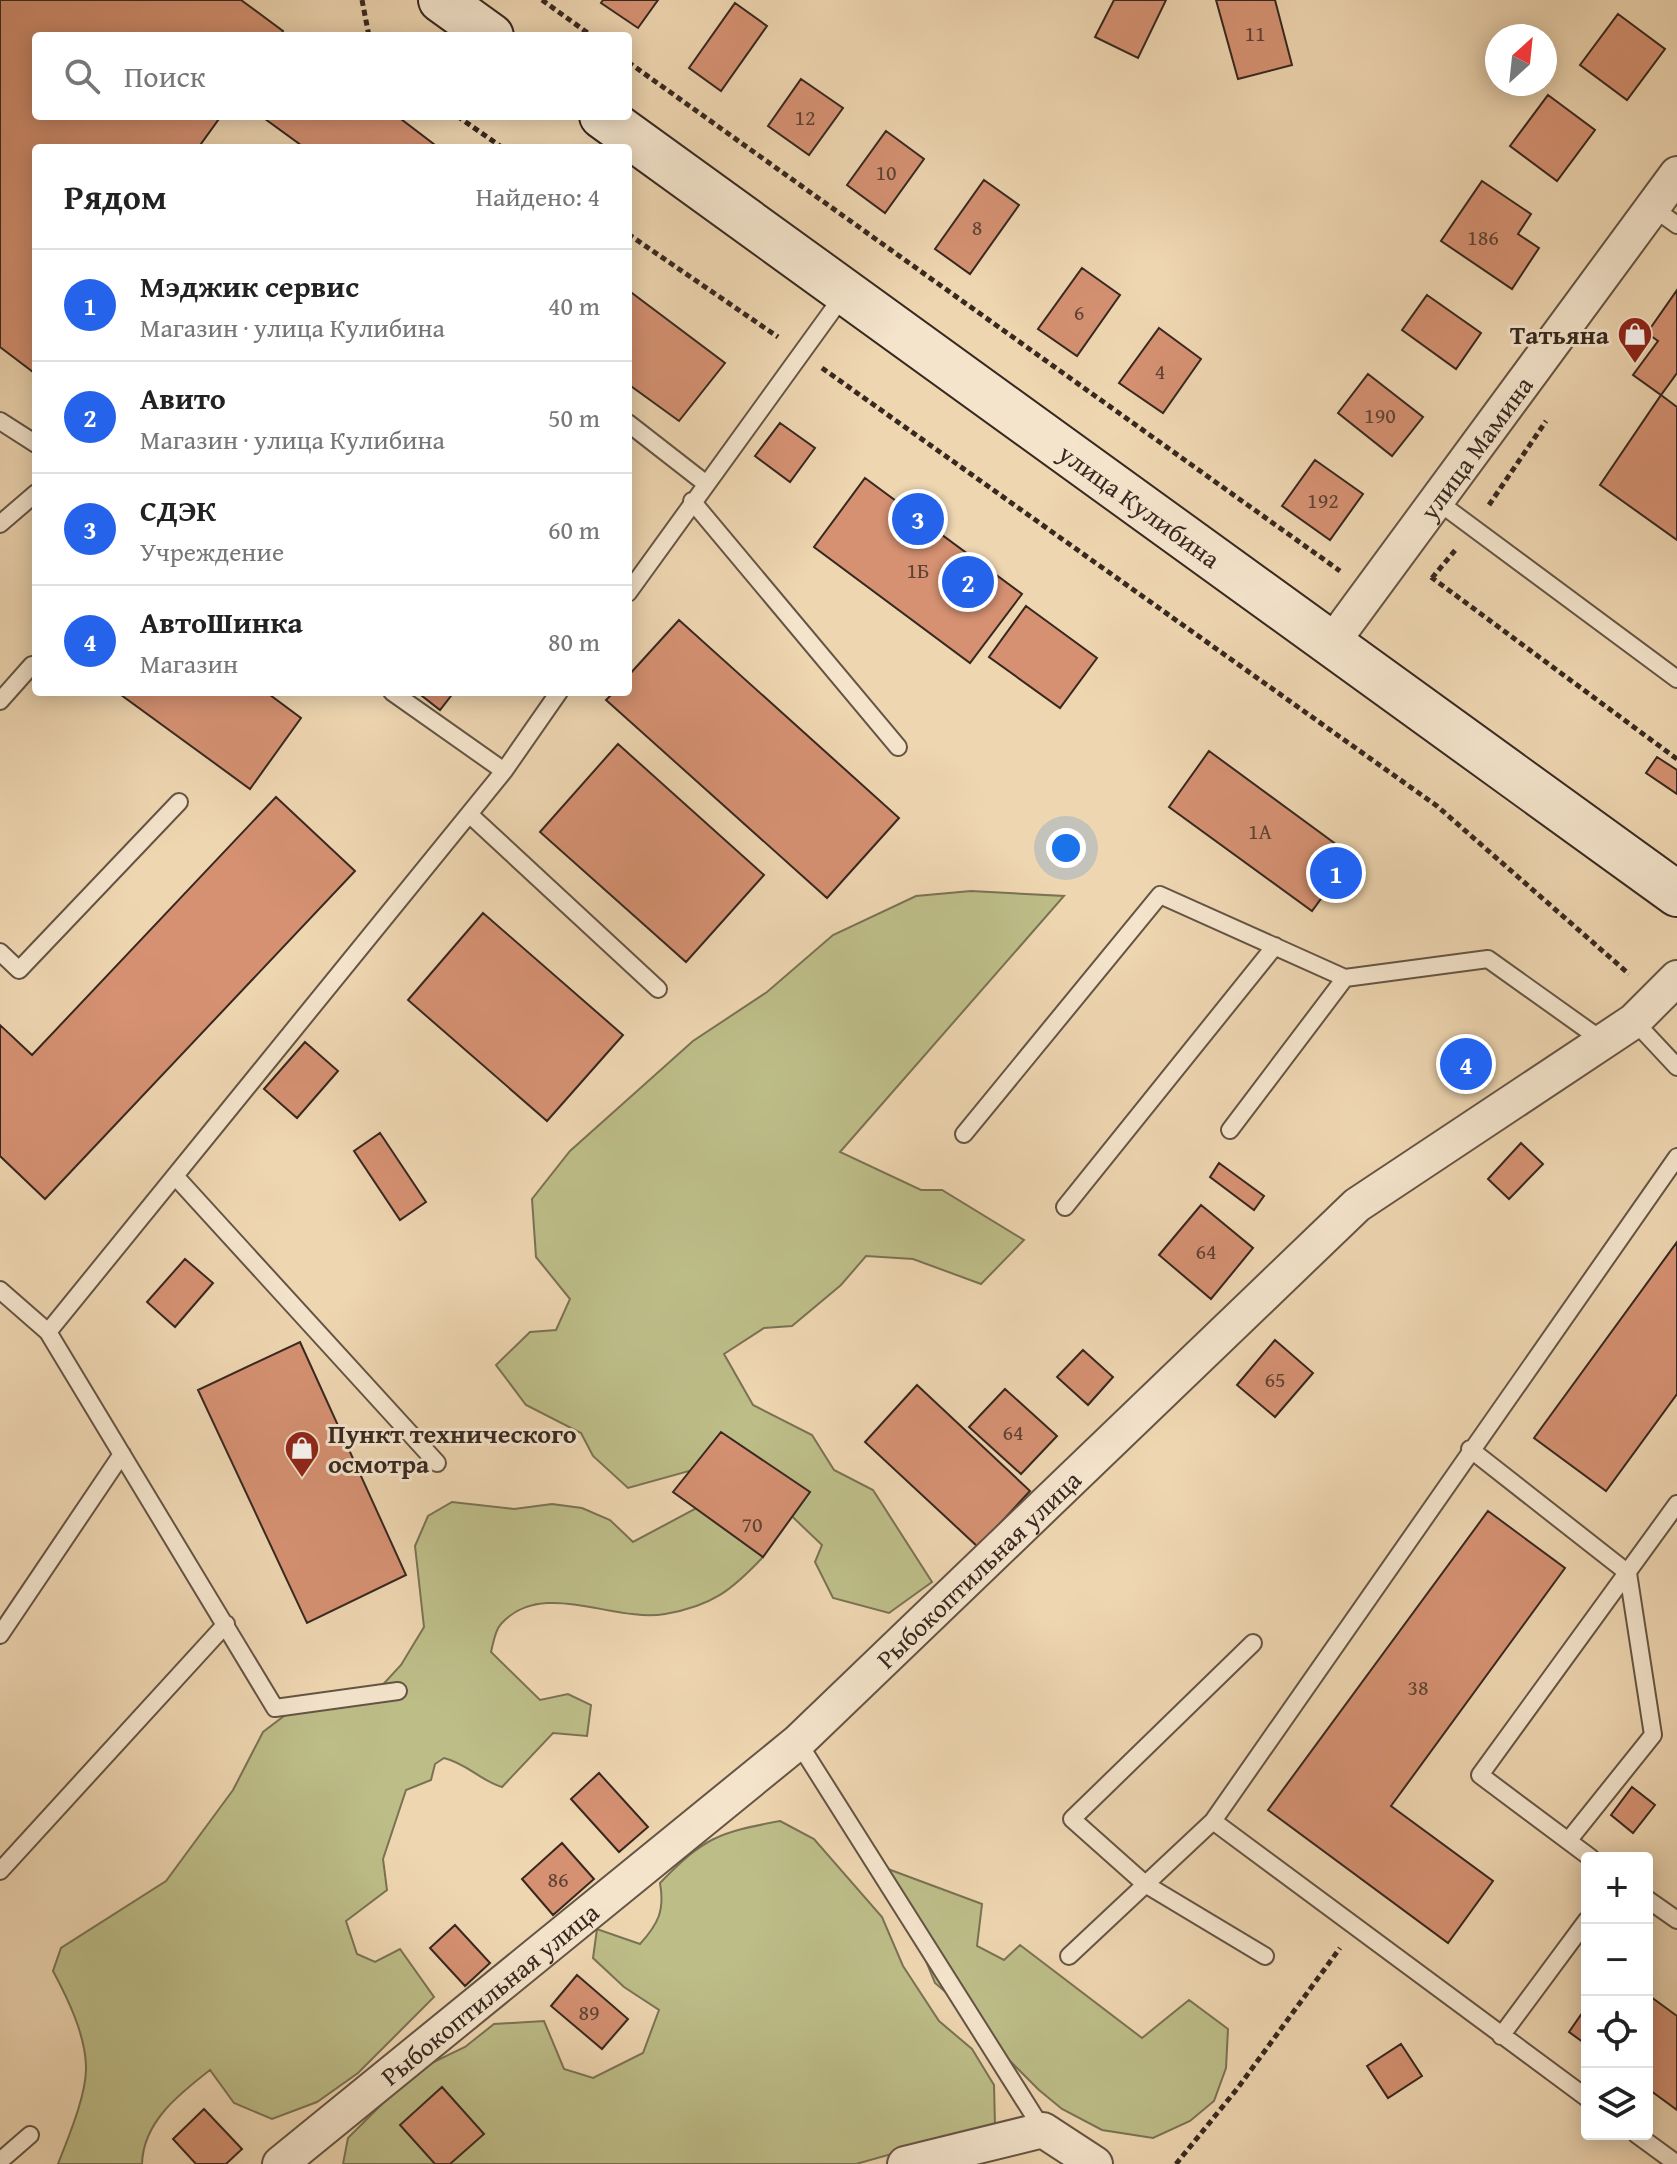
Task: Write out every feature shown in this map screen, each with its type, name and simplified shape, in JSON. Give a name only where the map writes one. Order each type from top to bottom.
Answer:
[{"type":"main road","points":[[441,0],[485,32]]},
{"type":"main road","name":"улица Кулибина","points":[[608,120],[1677,894]]},
{"type":"street","name":"улица Мамина","points":[[1331,644],[1437,501],[1665,216],[1677,174]]},
{"type":"street","name":"Рыбокоптильная улица","points":[[280,2164],[798,1742],[1357,1205],[1603,1041],[1656,999]]},
{"type":"street","points":[[905,2164],[1043,2130],[1095,2164]]},
{"type":"lane","points":[[632,587],[846,292]]},
{"type":"lane","points":[[0,421],[32,441]]},
{"type":"lane","points":[[632,426],[705,483]]},
{"type":"lane","points":[[0,524],[32,496]]},
{"type":"lane","points":[[692,501],[898,747]]},
{"type":"lane","points":[[1437,501],[1677,679]]},
{"type":"lane","points":[[0,701],[32,665]]},
{"type":"lane","points":[[398,696],[504,771]]},
{"type":"lane","points":[[48,1332],[504,771],[556,696]]},
{"type":"lane","points":[[0,952],[19,970],[179,802]]},
{"type":"lane","points":[[469,814],[658,989]]},
{"type":"lane","points":[[964,1134],[1160,895],[1345,978],[1488,959],[1603,1041]]},
{"type":"lane","points":[[1065,1207],[1275,946]]},
{"type":"lane","points":[[1230,1130],[1345,978]]},
{"type":"lane","points":[[1656,999],[1677,1067]]},
{"type":"lane","points":[[1069,1956],[1213,1821],[1470,1449],[1677,1157]]},
{"type":"lane","points":[[175,1176],[437,1463]]},
{"type":"lane","points":[[2,1296],[48,1332],[275,1708],[398,1691]]},
{"type":"lane","points":[[1470,1449],[1628,1573],[1653,1735],[1568,1841]]},
{"type":"lane","points":[[0,1635],[122,1454]]},
{"type":"lane","points":[[1583,1852],[1480,1775],[1677,1504]]},
{"type":"lane","points":[[0,1871],[226,1624]]},
{"type":"lane","points":[[1253,1643],[1072,1819],[1145,1884],[1265,1956]]},
{"type":"lane","points":[[798,1742],[1043,2130]]},
{"type":"lane","points":[[1213,1821],[1581,2094]]},
{"type":"lane","points":[[1653,1903],[1677,1920]]},
{"type":"lane","points":[[1501,2036],[1584,1924]]},
{"type":"lane","points":[[0,2161],[30,2135]]},
{"type":"lane","points":[[1644,2140],[1677,2164]]},
{"type":"path","points":[[362,0],[368,32]]},
{"type":"path","points":[[542,0],[586,32]]},
{"type":"path","points":[[632,65],[1369,592]]},
{"type":"path","points":[[463,120],[497,144]]},
{"type":"path","points":[[632,237],[801,353],[1437,806],[1656,999]]},
{"type":"path","points":[[1398,553],[1677,759]]},
{"type":"path","points":[[1176,2164],[1237,2089],[1355,1927]]},
{"type":"green space","points":[[971,891],[1064,896],[840,1152],[921,1190],[942,1190],[1024,1240],[981,1284],[913,1259],[866,1256],[841,1285],[792,1326],[764,1328],[724,1354],[753,1405],[812,1435],[834,1470],[873,1490],[932,1582],[889,1613],[833,1598],[815,1562],[822,1545],[732,1459],[628,1488],[593,1456],[581,1433],[526,1405],[496,1365],[530,1332],[556,1330],[570,1299],[536,1257],[532,1199],[570,1151],[693,1041],[767,992],[833,935],[916,896]]},
{"type":"green space","points":[[719,1496],[763,1557],[720,1595],[681,1611],[645,1615],[579,1605],[537,1604],[518,1611],[499,1627],[491,1652],[540,1700],[568,1694],[591,1705],[587,1736],[553,1733],[502,1787],[444,1758],[435,1764],[431,1780],[406,1790],[383,1859],[387,1890],[346,1921],[357,1954],[375,1962],[400,1949],[434,1997],[358,2073],[317,2102],[272,2119],[234,2103],[210,2070],[175,2099],[156,2122],[144,2149],[142,2164],[58,2164],[80,2102],[86,2066],[79,2029],[53,1971],[61,1948],[166,1881],[233,1790],[263,1732],[305,1700],[366,1703],[401,1665],[424,1627],[415,1546],[428,1516],[452,1502],[514,1509],[552,1504],[582,1508],[610,1520],[633,1542]]},
{"type":"green space","points":[[780,1821],[814,1839],[882,1917],[903,1966],[939,2021],[972,2049],[994,2085],[995,2125],[856,2164],[343,2164],[348,2138],[415,2071],[465,2047],[494,2024],[544,2021],[564,2069],[593,2078],[643,2053],[659,2010],[624,1987],[593,1958],[597,1929],[640,1944],[659,1916],[662,1902],[660,1883],[689,1856],[701,1846],[726,1834]]},
{"type":"green space","points":[[888,1869],[982,1904],[977,1946],[1004,1960],[1020,1945],[1142,2038],[1189,2000],[1228,2029],[1226,2068],[1214,2101],[1190,2121],[1153,2138],[1102,2130],[1062,2109],[1004,2055],[977,2019],[935,1983]]},
{"type":"building","points":[[0,0],[241,0],[283,31],[32,32],[32,120],[218,120],[201,144],[32,144],[32,371],[0,347]]},
{"type":"building","points":[[603,0],[658,0],[638,28],[601,3]]},
{"type":"building","points":[[1114,0],[1166,0],[1138,58],[1095,37]]},
{"type":"building","points":[[1216,0],[1275,0],[1292,65],[1238,79]]},
{"type":"building","points":[[735,3],[767,26],[721,91],[689,68]]},
{"type":"building","points":[[1618,14],[1665,49],[1627,100],[1580,65]]},
{"type":"building","points":[[801,79],[843,108],[809,155],[768,126]]},
{"type":"building","points":[[1547,96],[1595,130],[1557,181],[1510,146]]},
{"type":"building","points":[[266,120],[402,120],[434,144],[300,144]]},
{"type":"building","points":[[886,131],[924,159],[885,213],[847,185]]},
{"type":"building","points":[[984,180],[1019,205],[970,274],[935,249]]},
{"type":"building","points":[[1482,181],[1531,214],[1518,234],[1539,248],[1512,289],[1441,241]]},
{"type":"building","points":[[1082,268],[1120,295],[1077,356],[1038,329]]},
{"type":"building","points":[[1677,290],[1677,373],[1661,395],[1633,375],[1658,341],[1647,333]]},
{"type":"building","points":[[632,293],[725,363],[679,421],[632,387]]},
{"type":"building","points":[[1427,295],[1481,333],[1456,369],[1402,330]]},
{"type":"building","points":[[1159,328],[1201,359],[1163,413],[1119,383]]},
{"type":"building","points":[[1368,374],[1423,417],[1392,456],[1338,413]]},
{"type":"building","points":[[1661,395],[1677,407],[1677,540],[1600,485]]},
{"type":"building","points":[[780,423],[815,448],[790,482],[755,456]]},
{"type":"building","points":[[1315,460],[1363,494],[1330,540],[1282,506]]},
{"type":"building","points":[[865,478],[1022,594],[970,663],[814,547]]},
{"type":"building","points":[[1026,606],[1097,658],[1060,708],[989,657]]},
{"type":"building","points":[[679,620],[899,818],[827,898],[606,700],[610,696],[632,696],[632,672]]},
{"type":"building","points":[[122,696],[271,696],[301,718],[250,789]]},
{"type":"building","points":[[422,696],[451,696],[440,710]]},
{"type":"building","points":[[618,744],[764,875],[686,962],[540,832]]},
{"type":"building","points":[[1209,751],[1352,856],[1312,911],[1169,807]]},
{"type":"building","points":[[1657,757],[1677,770],[1677,794],[1646,773]]},
{"type":"building","points":[[276,797],[355,871],[45,1199],[0,1156],[0,1025],[32,1055]]},
{"type":"building","points":[[483,913],[623,1035],[547,1121],[408,1000]]},
{"type":"building","points":[[305,1042],[338,1071],[297,1118],[264,1089]]},
{"type":"building","points":[[380,1133],[426,1202],[400,1220],[354,1151]]},
{"type":"building","points":[[1521,1143],[1543,1164],[1509,1199],[1488,1179]]},
{"type":"building","points":[[1219,1163],[1264,1196],[1254,1210],[1210,1177]]},
{"type":"building","points":[[1201,1205],[1253,1248],[1211,1299],[1159,1255]]},
{"type":"building","points":[[1677,1242],[1677,1394],[1606,1491],[1534,1438]]},
{"type":"building","points":[[185,1259],[213,1283],[175,1327],[147,1302]]},
{"type":"building","points":[[1275,1340],[1313,1373],[1275,1417],[1237,1385]]},
{"type":"building","points":[[300,1342],[406,1575],[307,1623],[198,1390]]},
{"type":"building","points":[[1083,1350],[1113,1377],[1088,1405],[1057,1377]]},
{"type":"building","points":[[917,1385],[1030,1491],[978,1547],[865,1442]]},
{"type":"building","points":[[1005,1389],[1057,1436],[1021,1474],[969,1427]]},
{"type":"building","points":[[721,1432],[810,1492],[763,1557],[673,1492]]},
{"type":"building","points":[[1488,1511],[1565,1568],[1391,1806],[1493,1881],[1448,1943],[1268,1810]]},
{"type":"building","points":[[599,1773],[648,1827],[619,1852],[571,1799]]},
{"type":"building","points":[[1632,1787],[1655,1805],[1633,1833],[1611,1815]]},
{"type":"building","points":[[562,1843],[594,1879],[553,1915],[522,1879]]},
{"type":"building","points":[[455,1925],[490,1963],[465,1986],[430,1948]]},
{"type":"building","points":[[577,1975],[628,2019],[602,2049],[551,2006]]},
{"type":"building","points":[[1653,1998],[1677,2016],[1677,2110],[1653,2092]]},
{"type":"building","points":[[1581,2015],[1581,2041],[1569,2032]]},
{"type":"building","points":[[1401,2044],[1422,2076],[1388,2098],[1367,2066]]},
{"type":"building","points":[[442,2087],[484,2134],[450,2164],[435,2164],[400,2125]]},
{"type":"building","points":[[204,2109],[242,2149],[226,2164],[196,2164],[173,2139]]},
{"type":"place","name":"Татьяна","points":[[1635,365]]},
{"type":"place","name":"СДЭК","points":[[918,519]]},
{"type":"place","name":"Авито","points":[[968,582]]},
{"type":"place","name":"Мэджик сервис","points":[[1336,873]]},
{"type":"place","name":"АвтоШинка","points":[[1466,1064]]},
{"type":"place","name":"Пункт технического осмотра","points":[[302,1479]]}]
